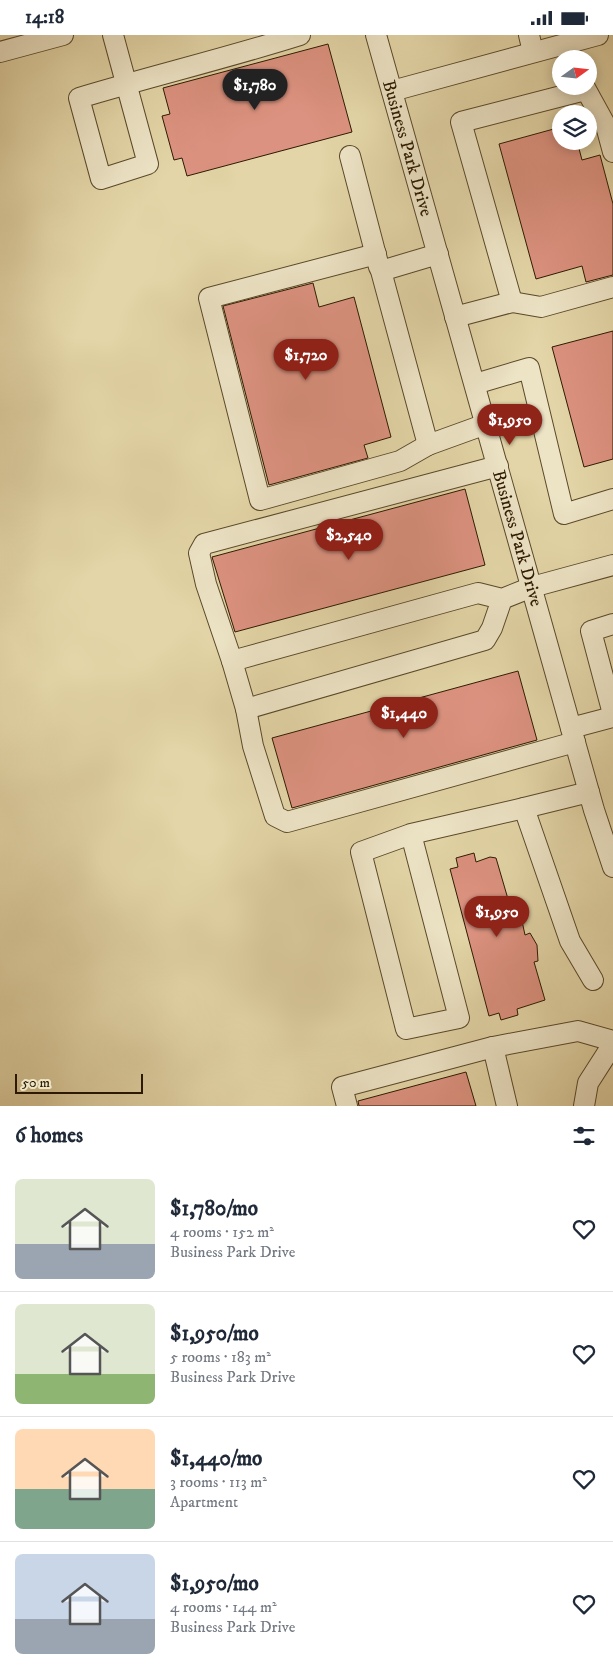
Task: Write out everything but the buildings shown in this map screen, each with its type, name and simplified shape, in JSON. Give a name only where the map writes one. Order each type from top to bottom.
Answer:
[{"type":"street","points":[[0,52],[30,39],[64,35]]},
{"type":"street","points":[[113,35],[126,85],[148,164],[101,179],[79,98],[126,85],[259,41],[300,35]]},
{"type":"street","name":"Business Park Drive","points":[[376,35],[589,792],[605,814],[613,867]]},
{"type":"street","points":[[392,91],[531,44],[574,50],[598,35]]},
{"type":"street","points":[[512,302],[461,122],[559,95]]},
{"type":"street","points":[[588,95],[606,126],[613,152]]},
{"type":"street","points":[[350,156],[428,445]]},
{"type":"street","points":[[438,254],[378,263],[209,299],[260,500],[400,461],[428,445],[486,424]]},
{"type":"street","points":[[455,317],[512,302],[541,307],[613,287]]},
{"type":"street","points":[[474,384],[529,368],[564,514],[613,499]]},
{"type":"street","points":[[498,466],[204,544],[199,553],[206,584],[232,661],[246,709],[253,746],[274,816],[287,822],[573,735],[613,716],[591,631],[613,624]]},
{"type":"street","points":[[232,661],[478,593],[502,599],[532,587],[613,565]]},
{"type":"street","points":[[246,709],[484,640],[492,628],[502,599]]},
{"type":"street","points":[[410,835],[459,1018],[406,1029],[361,851],[410,835],[589,792]]},
{"type":"street","points":[[524,808],[570,941],[593,980]]},
{"type":"street","points":[[347,1106],[342,1087],[493,1047],[578,1031],[613,1043],[588,1083],[584,1106]]},
{"type":"street","points":[[493,1047],[507,1106]]}]
